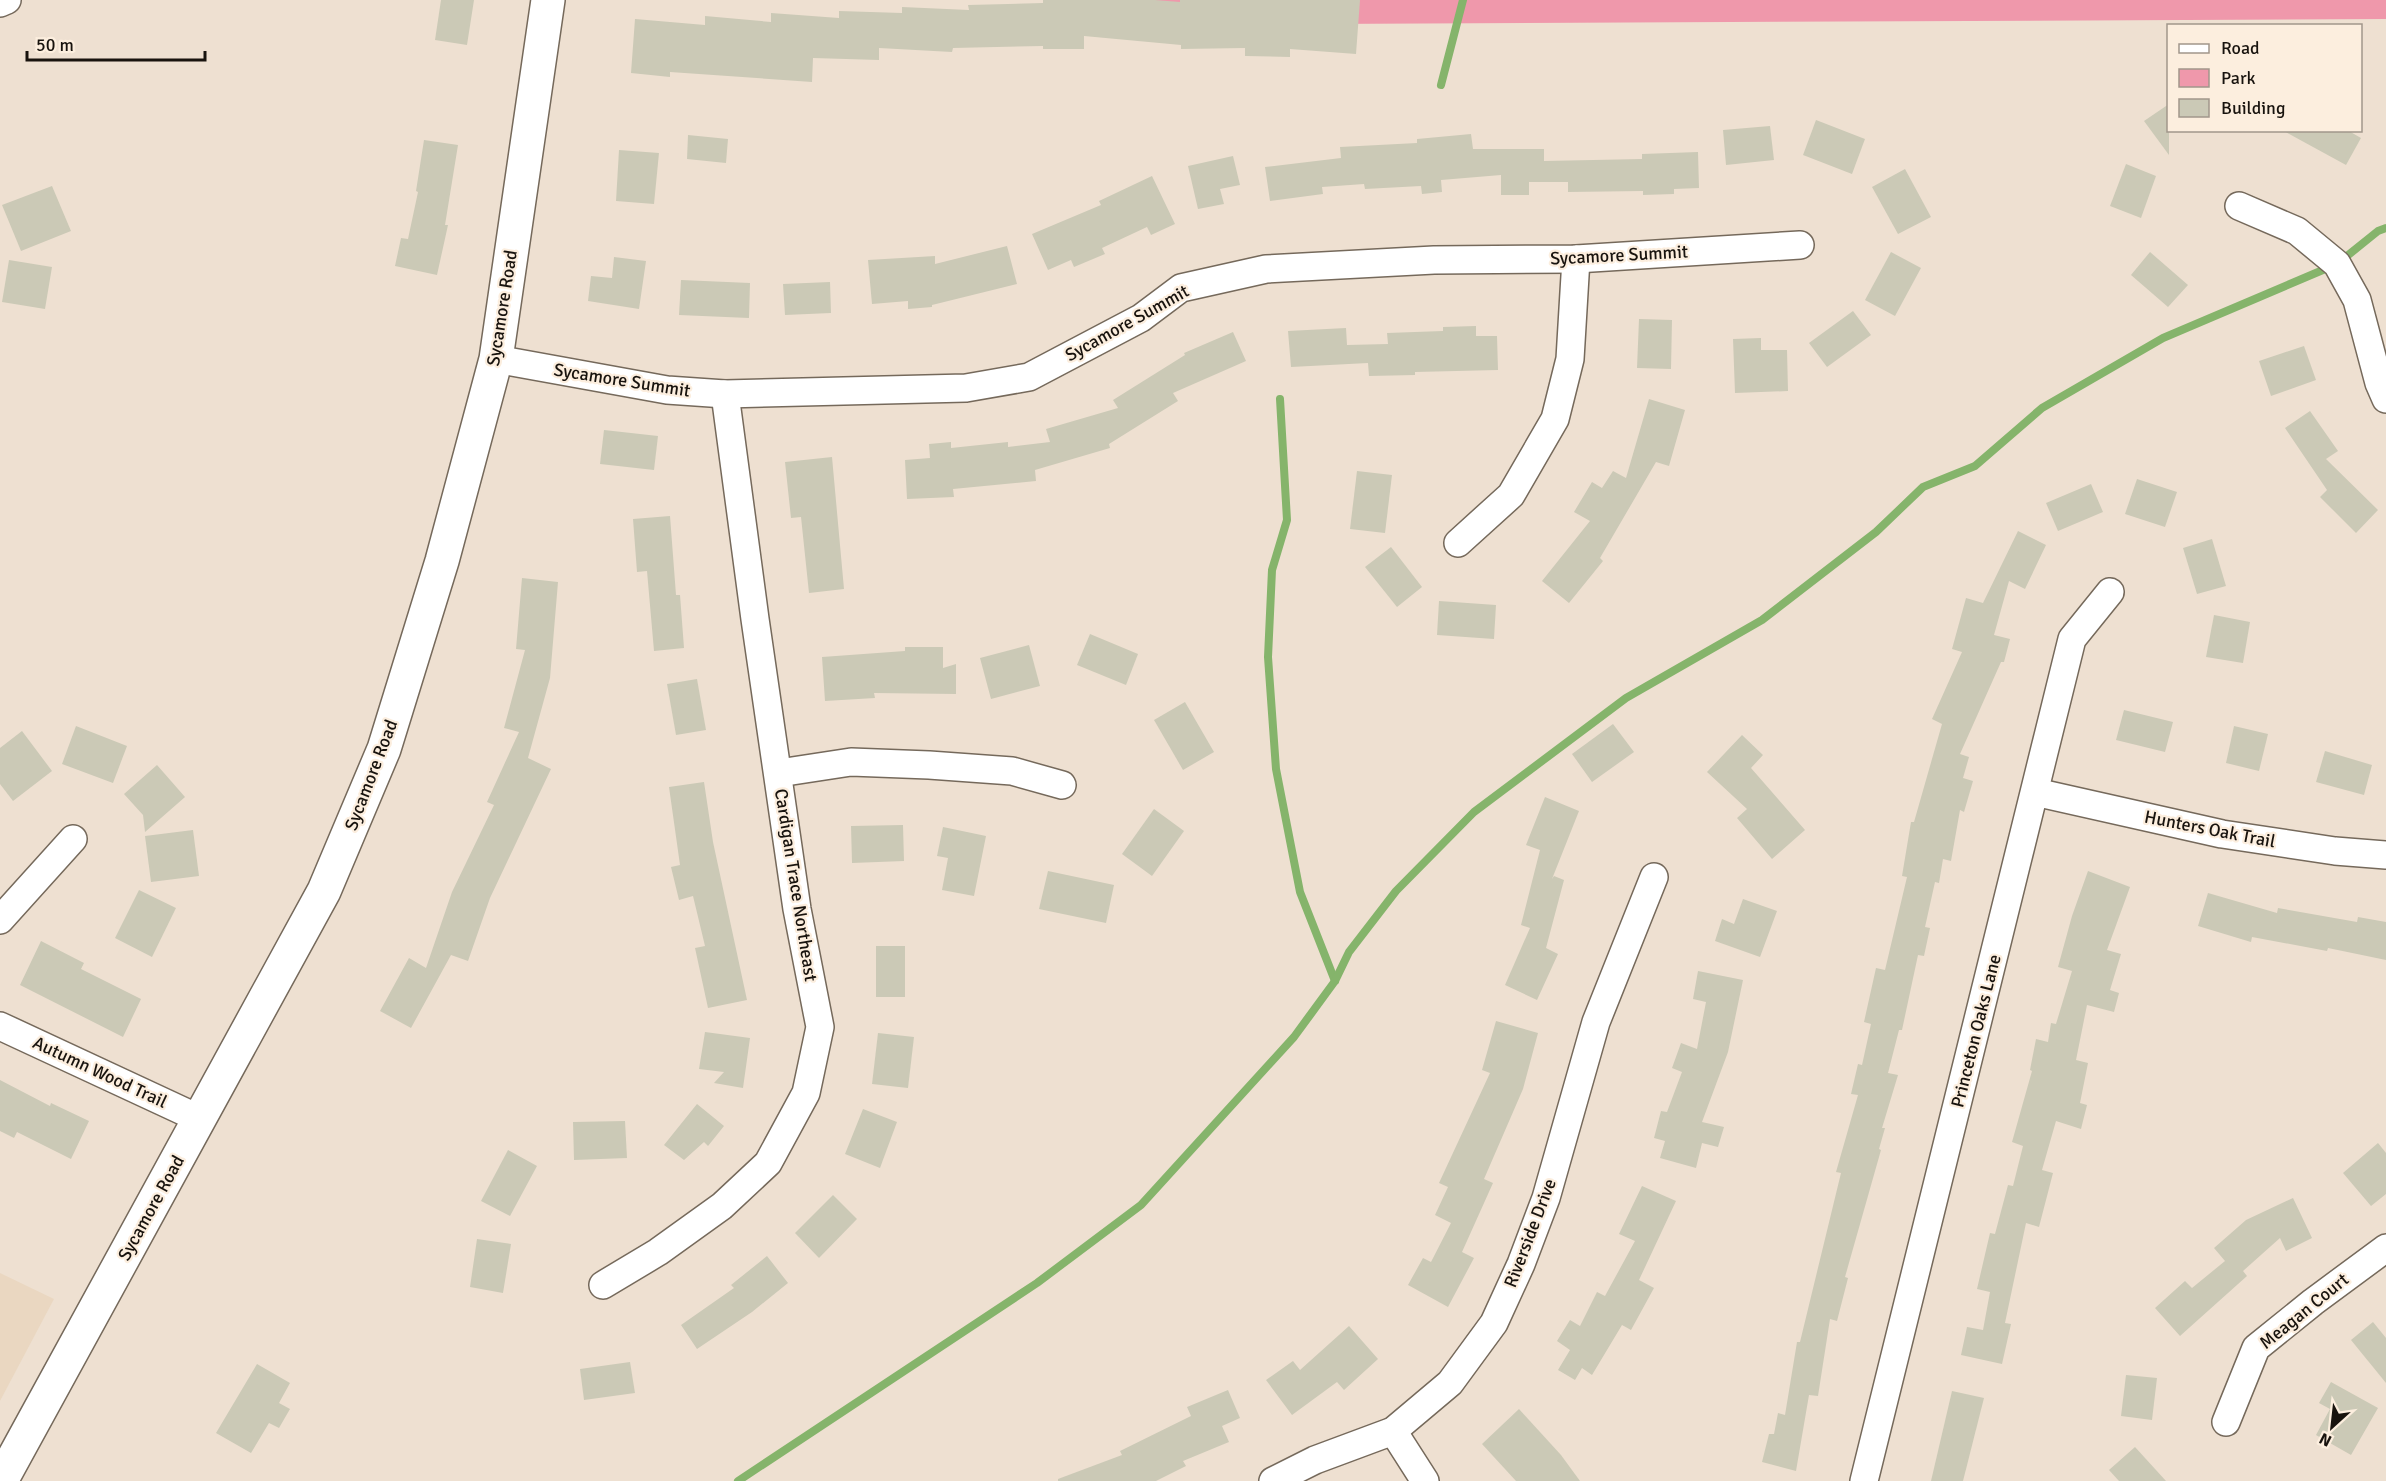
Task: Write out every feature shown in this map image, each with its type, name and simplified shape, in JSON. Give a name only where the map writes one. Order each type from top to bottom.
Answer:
[{"type":"street","points":[[0,3],[7,0]]},
{"type":"street","name":"Sycamore Road","points":[[1,1481],[324,891],[384,750],[442,561],[496,359],[548,0]]},
{"type":"street","points":[[2239,206],[2297,231],[2337,264],[2357,300],[2379,382],[2386,399]]},
{"type":"street","name":"Sycamore Summit","points":[[496,359],[668,390],[725,394],[966,388],[1029,377],[1141,318],[1181,288],[1266,269],[1434,260],[1576,259],[1800,245]]},
{"type":"street","points":[[1458,543],[1511,495],[1555,419],[1570,359],[1576,259]]},
{"type":"street","name":"Cardigan Trace Northeast","points":[[603,1285],[658,1252],[722,1206],[768,1163],[806,1093],[820,1027],[797,909],[779,773],[754,619],[725,394]]},
{"type":"street","name":"Princeton Oaks Lane","points":[[1864,1481],[2072,639],[2110,592]]},
{"type":"street","points":[[779,773],[851,762],[929,765],[1012,771],[1062,785]]},
{"type":"street","name":"Hunters Oak Trail","points":[[2035,792],[2222,834],[2386,855]]},
{"type":"street","points":[[0,920],[74,839]]},
{"type":"street","name":"Riverside Drive","points":[[1273,1481],[1315,1460],[1393,1431],[1450,1383],[1494,1323],[1521,1264],[1546,1198],[1596,1022],[1654,877]]},
{"type":"street","name":"Autumn Wood Trail","points":[[0,1026],[200,1119]]},
{"type":"street","name":"Meagan Court","points":[[2226,1422],[2256,1348],[2386,1248]]},
{"type":"street","points":[[1393,1431],[1425,1481]]},
{"type":"shaded area","points":[[0,1273],[54,1299],[0,1401]]},
{"type":"green space","points":[[1113,0],[2386,0],[2386,19],[1113,25]]},
{"type":"building","points":[[441,0],[474,0],[467,45],[435,40]]},
{"type":"building","points":[[1043,0],[1180,2],[1180,0],[1360,0],[1356,54],[1290,49],[1290,57],[1245,56],[1245,48],[1181,49],[1181,45],[1084,36],[1084,49],[1043,49],[1043,46],[953,48],[952,52],[879,48],[879,60],[813,58],[812,82],[670,72],[670,77],[631,73],[635,19],[705,25],[705,16],[771,22],[771,13],[839,18],[839,11],[902,13],[902,7],[969,10],[968,5],[1043,3]]},
{"type":"building","points":[[2167,105],[2169,155],[2144,121]]},
{"type":"building","points":[[1816,120],[1865,139],[1852,174],[1803,155]]},
{"type":"building","points":[[1770,126],[1774,160],[1726,165],[1723,130]]},
{"type":"building","points":[[2286,132],[2350,132],[2361,138],[2346,165]]},
{"type":"building","points":[[1471,134],[1473,149],[1544,149],[1544,161],[1642,159],[1642,154],[1698,152],[1699,188],[1674,189],[1674,194],[1643,195],[1643,191],[1568,192],[1568,182],[1529,182],[1529,195],[1501,195],[1501,175],[1441,180],[1442,192],[1422,194],[1421,186],[1365,189],[1364,184],[1322,187],[1323,194],[1270,201],[1265,167],[1341,158],[1340,147],[1417,143],[1417,139]]},
{"type":"building","points":[[688,135],[728,139],[726,163],[687,159]]},
{"type":"building","points":[[424,140],[458,145],[445,225],[448,225],[437,275],[395,266],[401,238],[408,239],[418,192],[416,191]]},
{"type":"building","points":[[619,150],[659,153],[654,204],[616,201]]},
{"type":"building","points":[[1233,156],[1240,185],[1220,189],[1224,204],[1198,209],[1188,166]]},
{"type":"building","points":[[2126,164],[2156,176],[2141,218],[2110,206]]},
{"type":"building","points":[[1905,169],[1931,217],[1898,234],[1872,187]]},
{"type":"building","points":[[1152,176],[1175,224],[1151,235],[1147,227],[1102,248],[1105,254],[1074,267],[1071,260],[1048,270],[1032,234],[1101,205],[1099,201]]},
{"type":"building","points":[[52,186],[71,231],[21,251],[2,205]]},
{"type":"building","points":[[1007,246],[1017,284],[932,305],[932,307],[908,309],[908,301],[872,304],[868,260],[935,256],[935,264]]},
{"type":"building","points":[[1891,252],[1921,268],[1895,316],[1865,300]]},
{"type":"building","points":[[2150,252],[2188,285],[2168,307],[2131,275]]},
{"type":"building","points":[[614,257],[646,261],[639,309],[588,301],[591,276],[612,278]]},
{"type":"building","points":[[9,260],[52,267],[45,309],[2,302]]},
{"type":"building","points":[[681,280],[750,283],[749,318],[679,315]]},
{"type":"building","points":[[830,282],[831,313],[785,315],[783,284]]},
{"type":"building","points":[[1853,311],[1871,335],[1827,367],[1809,343]]},
{"type":"building","points":[[1639,319],[1672,320],[1671,369],[1637,368]]},
{"type":"building","points":[[1476,326],[1476,336],[1497,336],[1498,370],[1415,372],[1415,375],[1369,376],[1368,363],[1291,367],[1288,331],[1346,328],[1347,345],[1388,344],[1387,333],[1443,331],[1443,327]]},
{"type":"building","points":[[1233,332],[1246,361],[1173,393],[1178,401],[1109,444],[1110,448],[1035,470],[1036,481],[953,489],[954,497],[907,499],[905,460],[930,458],[929,444],[951,442],[951,448],[1008,442],[1008,447],[1050,442],[1046,429],[1118,408],[1113,400],[1185,355],[1184,353]]},
{"type":"building","points":[[1761,338],[1761,350],[1787,350],[1788,391],[1735,393],[1733,339]]},
{"type":"building","points":[[2304,346],[2316,380],[2271,396],[2259,361]]},
{"type":"building","points":[[1649,399],[1685,410],[1669,466],[1656,462],[1600,558],[1603,561],[1569,603],[1542,581],[1590,521],[1574,512],[1592,482],[1602,488],[1613,471],[1626,478]]},
{"type":"building","points":[[2310,411],[2338,451],[2326,459],[2378,510],[2356,533],[2320,497],[2327,490],[2285,428]]},
{"type":"building","points":[[604,430],[658,436],[654,470],[600,464]]},
{"type":"building","points":[[832,457],[844,589],[809,593],[801,517],[791,518],[785,462]]},
{"type":"building","points":[[1357,471],[1392,475],[1385,533],[1350,529]]},
{"type":"building","points":[[2137,479],[2177,492],[2165,527],[2125,514]]},
{"type":"building","points":[[2091,484],[2103,512],[2058,531],[2046,503]]},
{"type":"building","points":[[670,516],[676,595],[680,595],[684,648],[654,651],[647,571],[637,572],[633,519]]},
{"type":"building","points":[[2018,531],[2046,545],[2025,589],[2009,581],[1994,635],[2010,639],[2004,662],[2001,662],[1960,754],[1969,757],[1963,778],[1973,781],[1964,812],[1960,810],[1951,861],[1943,859],[1939,883],[1935,882],[1925,927],[1930,928],[1924,956],[1918,955],[1902,1030],[1899,1030],[1888,1073],[1898,1075],[1882,1128],[1885,1128],[1879,1149],[1881,1150],[1845,1277],[1848,1278],[1837,1321],[1830,1319],[1818,1396],[1809,1395],[1796,1471],[1762,1462],[1769,1434],[1774,1434],[1778,1413],[1785,1415],[1797,1342],[1800,1342],[1841,1173],[1836,1172],[1858,1095],[1851,1094],[1858,1064],[1862,1065],[1871,1024],[1864,1022],[1876,968],[1885,970],[1907,877],[1902,876],[1911,822],[1914,822],[1942,724],[1932,719],[1962,652],[1952,649],[1966,598],[1983,603]]},
{"type":"building","points":[[2212,539],[2226,586],[2197,594],[2183,548]]},
{"type":"building","points":[[1391,547],[1422,587],[1397,607],[1365,567]]},
{"type":"building","points":[[522,578],[558,582],[550,678],[528,758],[551,769],[490,898],[468,961],[451,955],[411,1028],[380,1011],[409,958],[426,968],[452,892],[494,805],[487,802],[519,732],[504,728],[525,650],[516,649]]},
{"type":"building","points":[[1439,601],[1496,605],[1494,639],[1437,635]]},
{"type":"building","points":[[2214,615],[2250,622],[2243,663],[2206,657]]},
{"type":"building","points":[[1090,634],[1138,654],[1126,685],[1077,665]]},
{"type":"building","points":[[1029,645],[1040,686],[991,699],[980,658]]},
{"type":"building","points":[[905,647],[943,647],[943,668],[956,664],[956,694],[874,693],[875,698],[825,701],[822,657],[905,651]]},
{"type":"building","points":[[697,679],[706,730],[676,735],[667,684]]},
{"type":"building","points":[[1185,702],[1214,752],[1183,770],[1154,720]]},
{"type":"building","points":[[2124,710],[2173,722],[2165,752],[2116,740]]},
{"type":"building","points":[[1613,724],[1634,752],[1592,782],[1572,754]]},
{"type":"building","points":[[76,726],[127,746],[113,783],[62,764]]},
{"type":"building","points":[[2234,726],[2268,734],[2259,771],[2226,763]]},
{"type":"building","points":[[22,731],[52,771],[13,801],[0,784],[0,748]]},
{"type":"building","points":[[1742,735],[1763,755],[1751,768],[1805,830],[1772,859],[1737,818],[1747,809],[1707,772]]},
{"type":"building","points":[[2325,751],[2372,765],[2364,795],[2316,782]]},
{"type":"building","points":[[157,765],[185,797],[145,832],[143,815],[124,794]]},
{"type":"building","points":[[704,782],[713,842],[747,1000],[708,1008],[695,948],[705,946],[693,896],[679,900],[671,867],[680,865],[669,787]]},
{"type":"building","points":[[1545,797],[1579,811],[1552,879],[1554,876],[1564,880],[1546,948],[1558,954],[1537,1000],[1505,985],[1530,928],[1521,925],[1540,850],[1526,845]]},
{"type":"building","points":[[1154,809],[1184,831],[1152,876],[1122,854]]},
{"type":"building","points":[[903,825],[904,861],[852,863],[851,826]]},
{"type":"building","points":[[943,827],[986,836],[974,896],[942,890],[948,858],[937,856]]},
{"type":"building","points":[[193,830],[199,876],[151,882],[145,836]]},
{"type":"building","points":[[1048,871],[1114,885],[1106,923],[1039,909]]},
{"type":"building","points":[[2088,871],[2130,887],[2107,950],[2121,954],[2110,990],[2119,993],[2114,1012],[2087,1005],[2076,1060],[2088,1063],[2080,1103],[2087,1105],[2081,1129],[2056,1121],[2042,1170],[2053,1173],[2039,1227],[2026,1223],[2005,1323],[2011,1324],[2002,1364],[1961,1355],[1967,1327],[1983,1330],[1990,1292],[1977,1289],[1990,1233],[1995,1234],[2008,1185],[2013,1186],[2023,1146],[2012,1142],[2032,1071],[2030,1070],[2036,1039],[2048,1042],[2051,1023],[2056,1024],[2072,971],[2058,967],[2072,916]]},
{"type":"building","points":[[139,890],[176,908],[152,957],[115,938]]},
{"type":"building","points":[[2208,893],[2277,913],[2278,908],[2357,922],[2358,917],[2386,922],[2386,960],[2328,948],[2327,951],[2252,937],[2251,942],[2198,926]]},
{"type":"building","points":[[1743,899],[1777,911],[1760,957],[1715,941],[1722,919],[1734,924]]},
{"type":"building","points":[[41,941],[84,963],[81,969],[141,999],[123,1037],[20,985]]},
{"type":"building","points":[[876,946],[905,946],[905,997],[876,997]]},
{"type":"building","points":[[1698,971],[1743,980],[1728,1052],[1702,1122],[1724,1127],[1718,1147],[1702,1143],[1696,1168],[1660,1158],[1665,1141],[1654,1138],[1661,1111],[1667,1112],[1682,1072],[1672,1068],[1681,1043],[1697,1049],[1706,1002],[1693,999]]},
{"type":"building","points":[[1496,1021],[1538,1033],[1523,1089],[1484,1179],[1493,1183],[1462,1252],[1474,1258],[1448,1307],[1408,1285],[1423,1258],[1431,1262],[1451,1223],[1435,1215],[1448,1187],[1439,1183],[1490,1073],[1482,1070]]},
{"type":"building","points":[[705,1032],[750,1038],[743,1088],[714,1083],[724,1072],[699,1069]]},
{"type":"building","points":[[878,1033],[914,1037],[908,1088],[872,1084]]},
{"type":"building","points":[[0,1080],[50,1106],[51,1103],[89,1121],[71,1159],[17,1132],[14,1138],[0,1131]]},
{"type":"building","points":[[697,1104],[724,1126],[708,1146],[704,1142],[684,1160],[664,1145]]},
{"type":"building","points":[[863,1109],[897,1122],[880,1168],[845,1154]]},
{"type":"building","points":[[625,1121],[627,1158],[574,1160],[573,1122]]},
{"type":"building","points":[[2378,1143],[2386,1153],[2386,1194],[2371,1206],[2343,1173]]},
{"type":"building","points":[[508,1150],[537,1166],[510,1216],[481,1201]]},
{"type":"building","points":[[1642,1186],[1676,1201],[1639,1280],[1654,1288],[1631,1330],[1622,1325],[1592,1375],[1582,1368],[1575,1380],[1558,1370],[1570,1350],[1557,1341],[1570,1320],[1580,1326],[1597,1292],[1605,1296],[1635,1241],[1619,1234]]},
{"type":"building","points":[[833,1195],[857,1219],[819,1258],[795,1233]]},
{"type":"building","points":[[2293,1198],[2312,1238],[2286,1251],[2280,1238],[2243,1271],[2247,1276],[2180,1336],[2155,1308],[2185,1281],[2192,1288],[2225,1261],[2214,1248],[2246,1220]]},
{"type":"building","points":[[477,1239],[511,1244],[503,1293],[470,1287]]},
{"type":"building","points":[[767,1256],[788,1283],[752,1312],[697,1349],[681,1325],[734,1288],[731,1285]]},
{"type":"building","points":[[2373,1322],[2386,1338],[2386,1383],[2351,1340]]},
{"type":"building","points":[[1349,1326],[1378,1359],[1344,1390],[1337,1382],[1292,1415],[1266,1380],[1293,1361],[1300,1370]]},
{"type":"building","points":[[630,1362],[635,1393],[584,1400],[580,1369]]},
{"type":"building","points":[[257,1364],[290,1383],[279,1403],[290,1409],[279,1428],[269,1423],[251,1453],[216,1433]]},
{"type":"building","points":[[2126,1375],[2157,1378],[2152,1420],[2121,1416]]},
{"type":"building","points":[[2331,1382],[2378,1408],[2351,1455],[2316,1435],[2330,1409],[2319,1403]]},
{"type":"building","points":[[1228,1390],[1240,1418],[1222,1426],[1229,1442],[1183,1461],[1186,1466],[1156,1481],[1058,1481],[1058,1479],[1122,1455],[1120,1451],[1191,1416],[1187,1407]]},
{"type":"building","points":[[1952,1391],[1984,1398],[1963,1481],[1931,1481]]},
{"type":"building","points":[[1519,1409],[1561,1455],[1580,1481],[1516,1481],[1482,1444]]},
{"type":"building","points":[[2135,1447],[2166,1481],[2119,1481],[2109,1470]]},
{"type":"waterway","points":[[1441,85],[1463,0]]},
{"type":"waterway","points":[[738,1481],[1037,1283],[1141,1205],[1294,1037],[1335,981],[1349,952],[1396,891],[1474,812],[1626,698],[1762,620],[1876,532],[1923,487],[1975,466],[2042,408],[2163,338],[2337,264],[2378,231],[2386,228]]},
{"type":"waterway","points":[[1280,399],[1287,520],[1272,570],[1268,657],[1276,769],[1300,892],[1335,981]]}]
